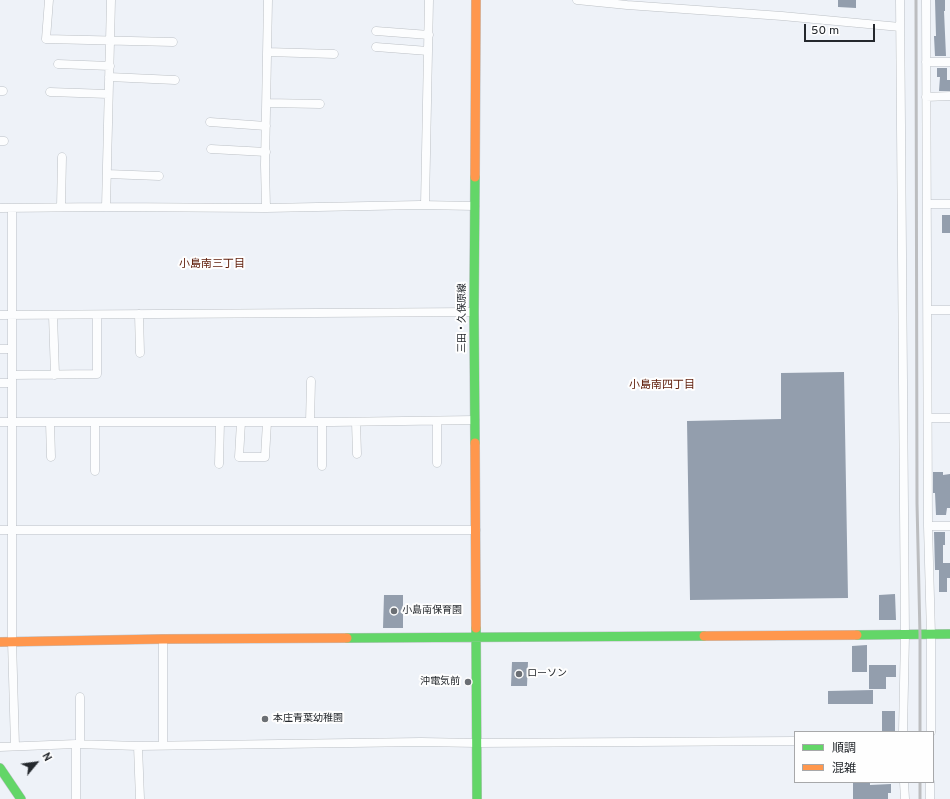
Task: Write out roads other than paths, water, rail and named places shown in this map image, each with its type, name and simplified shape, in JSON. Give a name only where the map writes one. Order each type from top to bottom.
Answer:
[{"type":"street","points":[[48,0],[46,39],[173,42]]},
{"type":"street","points":[[106,207],[111,0]]},
{"type":"street","points":[[266,208],[268,0]]},
{"type":"street","points":[[425,205],[429,0]]},
{"type":"street","name":"三田・久保原線","points":[[476,0],[474,312],[476,420],[477,799]]},
{"type":"street","points":[[577,0],[900,27]]},
{"type":"street","points":[[900,0],[905,635],[903,731]]},
{"type":"street","points":[[926,0],[928,526],[931,635],[931,731]]},
{"type":"street","points":[[376,31],[429,35]]},
{"type":"street","points":[[376,47],[428,51]]},
{"type":"street","points":[[267,52],[334,54]]},
{"type":"street","points":[[926,62],[950,62]]},
{"type":"street","points":[[58,64],[110,66]]},
{"type":"street","points":[[109,76],[175,80]]},
{"type":"street","points":[[50,92],[108,94]]},
{"type":"street","points":[[926,97],[950,96]]},
{"type":"street","points":[[267,103],[320,104]]},
{"type":"street","points":[[210,122],[266,126]]},
{"type":"street","points":[[211,149],[266,152]]},
{"type":"street","points":[[61,207],[62,157]]},
{"type":"street","points":[[107,174],[159,176]]},
{"type":"street","points":[[927,204],[950,204]]},
{"type":"street","points":[[0,208],[266,208],[425,205],[474,206]]},
{"type":"street","points":[[12,208],[12,641],[15,746]]},
{"type":"street","points":[[928,310],[950,310]]},
{"type":"street","points":[[0,315],[474,312]]},
{"type":"street","points":[[139,314],[140,352]]},
{"type":"street","points":[[53,315],[55,375]]},
{"type":"street","points":[[0,383],[12,379],[55,375],[97,374],[97,315]]},
{"type":"street","points":[[0,349],[12,349]]},
{"type":"street","points":[[310,381],[310,422]]},
{"type":"street","points":[[928,418],[950,418]]},
{"type":"street","points":[[437,420],[437,463]]},
{"type":"street","points":[[0,422],[356,422],[476,420]]},
{"type":"street","points":[[50,422],[51,457]]},
{"type":"street","points":[[95,422],[95,471]]},
{"type":"street","points":[[219,464],[220,422]]},
{"type":"street","points":[[241,422],[239,457],[266,457],[267,422]]},
{"type":"street","points":[[322,422],[322,466]]},
{"type":"street","points":[[356,422],[357,454]]},
{"type":"street","points":[[928,526],[950,526]]},
{"type":"street","points":[[0,530],[476,530]]},
{"type":"street","points":[[0,642],[164,639],[950,634]]},
{"type":"street","points":[[163,745],[164,639]]},
{"type":"street","points":[[76,799],[80,697]]},
{"type":"street","points":[[0,747],[78,744],[138,746],[421,742],[794,741]]},
{"type":"street","points":[[138,746],[140,799]]},
{"type":"street","points":[[1,770],[21,799]]},
{"type":"street","points":[[904,783],[905,799]]},
{"type":"street","points":[[930,783],[930,799]]},
{"type":"railway","points":[[916,0],[917,503],[920,635],[920,731]]},
{"type":"railway","points":[[920,783],[920,799]]},
{"type":"place","name":"小島南保育園","points":[[394,611]]},
{"type":"place","name":"ローソン","points":[[519,674]]},
{"type":"place","name":"沖電気前","points":[[468,682]]},
{"type":"place","name":"本庄青葉幼稚園","points":[[265,719]]},
{"type":"district","name":"小島南三丁目","points":[[212,265]]},
{"type":"district","name":"小島南四丁目","points":[[662,386]]}]
